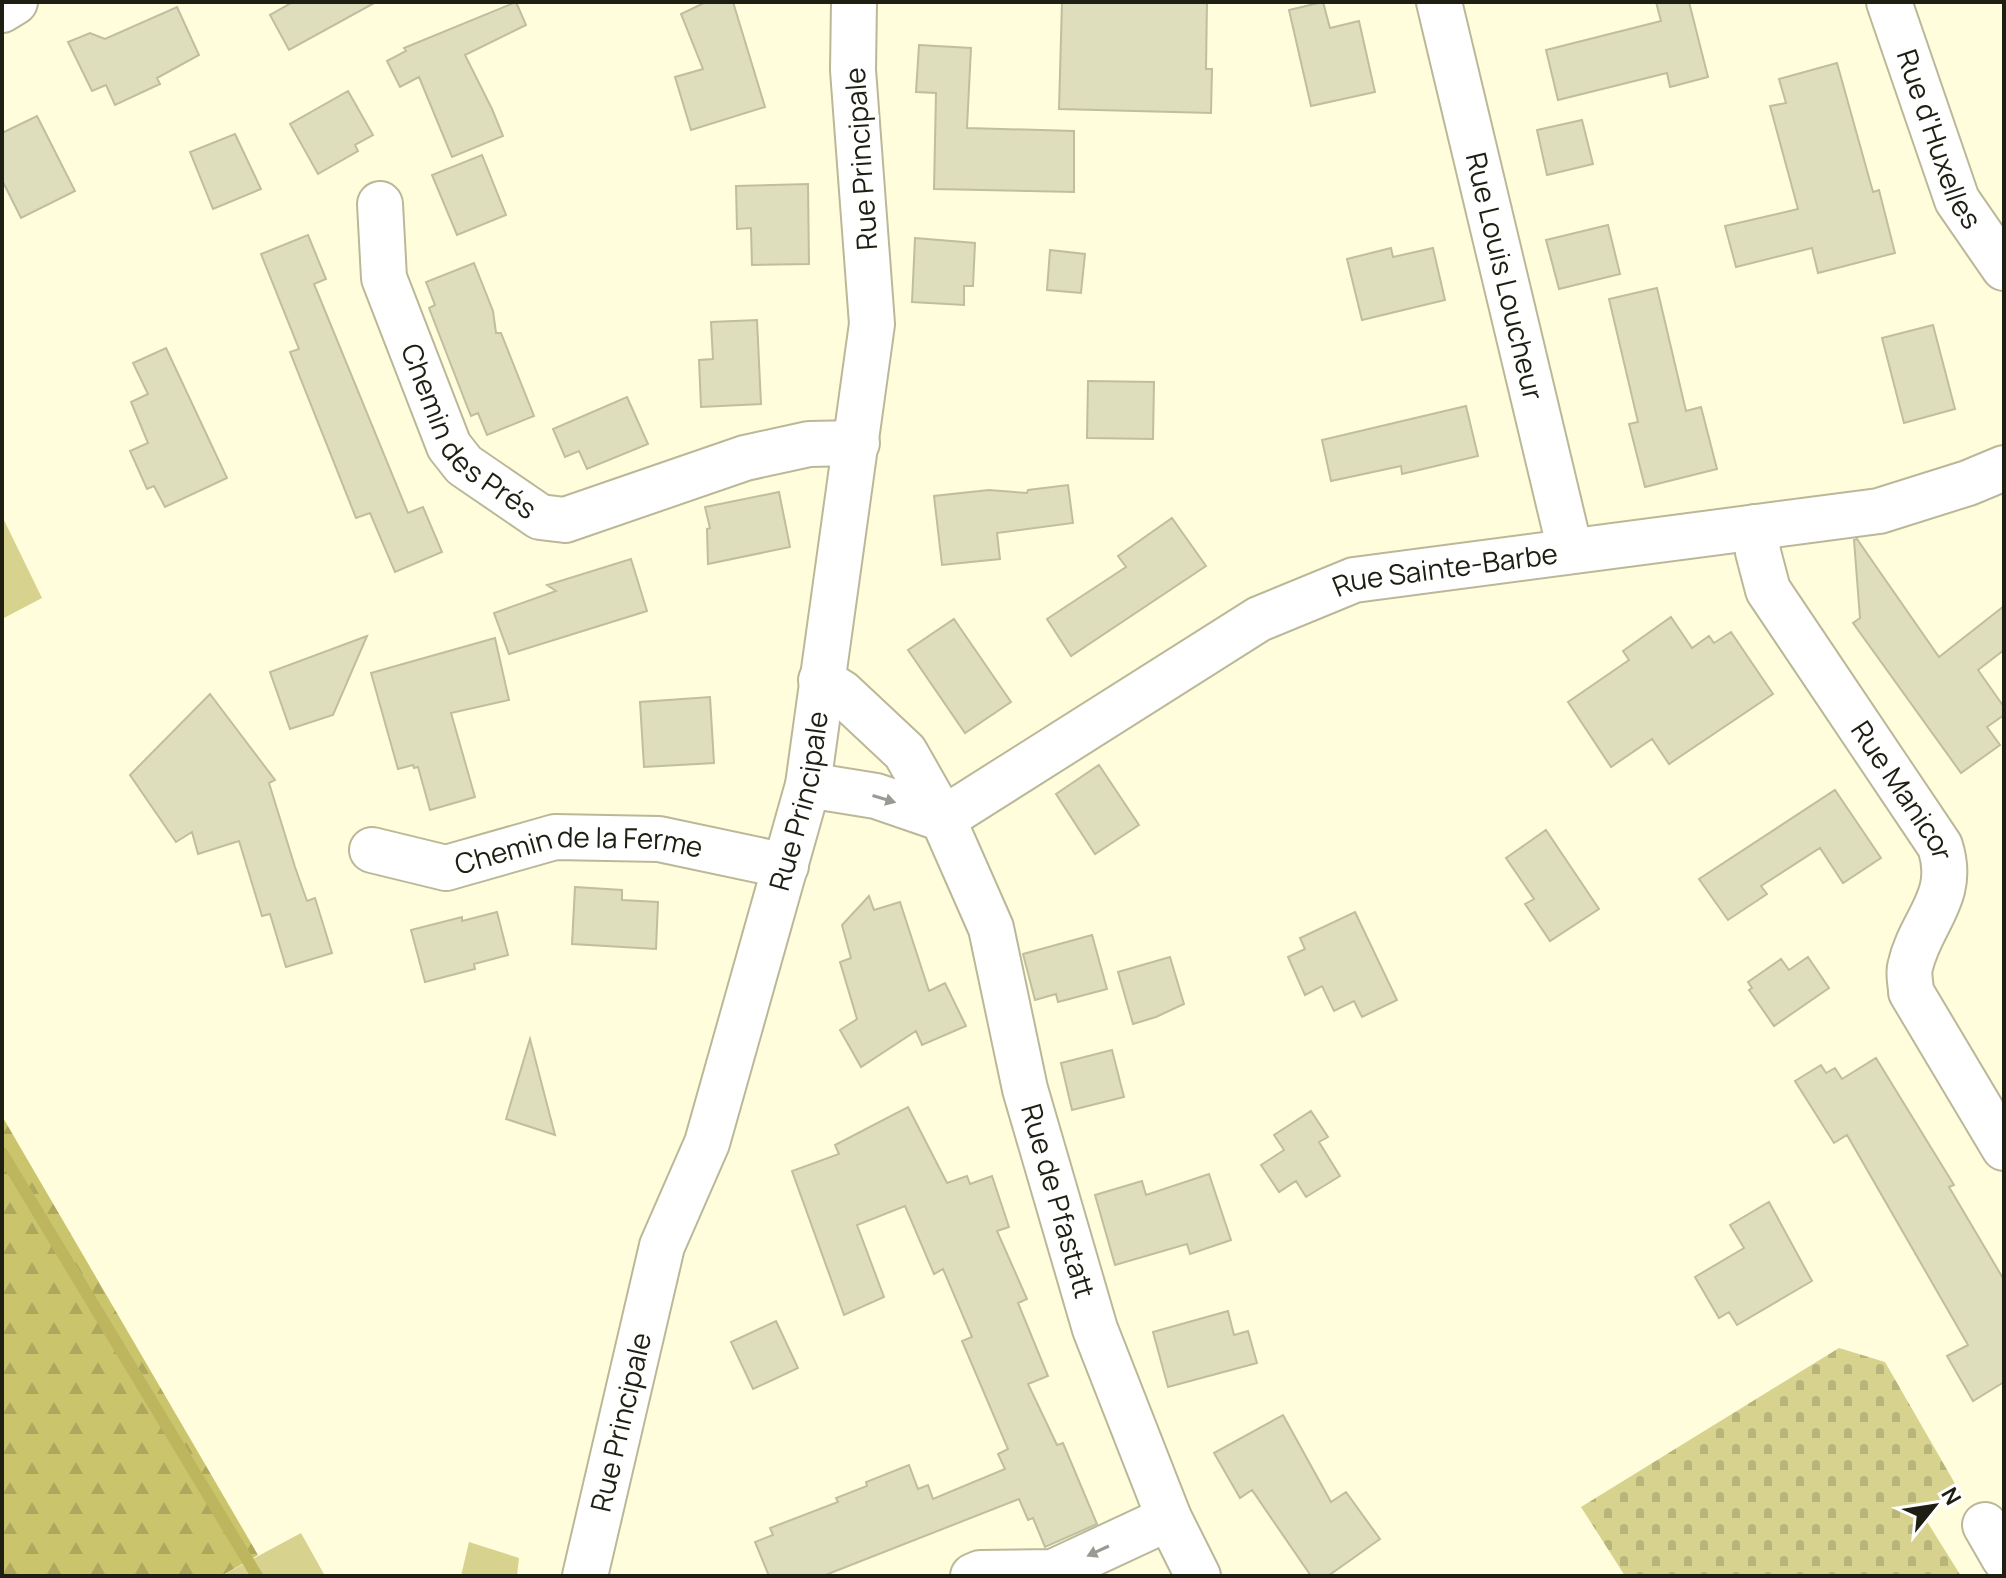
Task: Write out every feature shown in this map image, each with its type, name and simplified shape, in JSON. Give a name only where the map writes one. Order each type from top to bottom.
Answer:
[{"type":"street","points":[[2,10],[15,2]]},
{"type":"street","name":"Rue Principale","points":[[585,1576],[662,1246],[707,1143],[808,785],[872,324],[853,70],[854,2]]},
{"type":"street","name":"Rue Louis Loucheur","points":[[1439,2],[1570,550]]},
{"type":"street","name":"Rue d'Huxelles","points":[[1889,2],[1957,200],[2004,268]]},
{"type":"street","name":"Chemin des Prés","points":[[380,204],[384,278],[449,446],[464,465],[540,517],[565,520],[745,458],[809,444],[857,443]]},
{"type":"street","name":"Rue Sainte-Barbe","points":[[943,819],[1259,619],[1354,580],[1879,511],[1968,483],[2004,468]]},
{"type":"street","name":"Rue Manicor","points":[[1756,527],[1758,552],[1768,590],[1940,846],[1947,867],[1943,889],[1909,968],[1911,992],[2004,1148]]},
{"type":"street","name":"Rue de Pfastatt","points":[[821,680],[842,693],[905,752],[943,819],[991,928],[1025,1089],[1095,1329],[1169,1518],[1198,1576]]},
{"type":"street","points":[[808,785],[876,796],[943,819]]},
{"type":"street","name":"Chemin de la Ferme","points":[[372,850],[446,868],[555,837],[659,839],[786,866]]},
{"type":"street","points":[[973,1576],[980,1573],[1053,1572],[1169,1518]]},
{"type":"green space","points":[[2,516],[42,598],[2,619]]},
{"type":"green space","points":[[2,1116],[258,1555],[221,1576],[2,1576]]},
{"type":"green space","points":[[1839,1348],[1885,1362],[1961,1494],[1921,1512],[1961,1576],[1625,1576],[1581,1507]]},
{"type":"green space","points":[[301,1533],[325,1576],[221,1576]]},
{"type":"green space","points":[[469,1542],[519,1558],[517,1576],[461,1576]]},
{"type":"building","points":[[293,2],[376,2],[289,50],[270,15]]},
{"type":"building","points":[[516,2],[526,25],[465,55],[503,136],[452,157],[419,77],[400,87],[387,61],[406,51],[404,48]]},
{"type":"building","points":[[706,2],[733,2],[765,107],[691,130],[675,77],[703,69],[681,14]]},
{"type":"building","points":[[1062,2],[1207,2],[1206,69],[1212,69],[1211,113],[1059,109]]},
{"type":"building","points":[[1323,2],[1330,28],[1359,21],[1375,92],[1311,106],[1289,10]]},
{"type":"building","points":[[1656,2],[1689,2],[1708,77],[1670,87],[1667,73],[1558,100],[1546,50],[1661,21]]},
{"type":"building","points":[[177,7],[199,55],[157,78],[160,84],[115,105],[106,85],[92,91],[68,42],[90,33],[105,39]]},
{"type":"building","points":[[919,45],[971,48],[967,128],[1074,131],[1074,192],[934,189],[936,93],[916,92]]},
{"type":"building","points":[[1837,63],[1873,192],[1879,190],[1895,253],[1818,273],[1812,248],[1736,267],[1725,226],[1798,209],[1770,106],[1786,103],[1779,79]]},
{"type":"building","points":[[348,91],[373,135],[355,145],[358,151],[318,174],[290,124]]},
{"type":"building","points":[[37,116],[75,191],[21,218],[2,180],[2,133]]},
{"type":"building","points":[[1582,120],[1593,164],[1547,175],[1537,130]]},
{"type":"building","points":[[235,134],[261,189],[213,209],[190,152]]},
{"type":"building","points":[[482,155],[506,215],[457,235],[432,175]]},
{"type":"building","points":[[808,184],[809,264],[752,265],[751,228],[737,229],[736,186]]},
{"type":"building","points":[[1608,225],[1620,274],[1559,289],[1546,240]]},
{"type":"building","points":[[308,235],[326,279],[314,284],[408,513],[423,507],[442,552],[395,572],[370,513],[356,518],[290,352],[299,349],[261,254]]},
{"type":"building","points":[[915,238],[975,243],[973,286],[964,286],[964,305],[912,302]]},
{"type":"building","points":[[1391,248],[1393,257],[1433,248],[1445,300],[1362,320],[1347,259]]},
{"type":"building","points":[[1050,250],[1085,254],[1081,293],[1047,290]]},
{"type":"building","points":[[474,263],[493,311],[496,333],[501,333],[534,416],[487,435],[478,413],[471,416],[465,401],[429,308],[435,305],[426,282]]},
{"type":"building","points":[[1657,288],[1686,411],[1701,407],[1717,469],[1645,487],[1629,424],[1638,422],[1609,299]]},
{"type":"building","points":[[757,320],[761,404],[701,407],[699,360],[713,359],[711,322]]},
{"type":"building","points":[[1933,325],[1955,409],[1904,423],[1882,338]]},
{"type":"building","points":[[166,348],[227,478],[165,507],[154,486],[147,489],[130,451],[148,443],[131,402],[148,394],[133,363]]},
{"type":"building","points":[[1088,381],[1154,382],[1153,439],[1087,438]]},
{"type":"building","points":[[627,397],[648,444],[587,469],[579,451],[565,457],[553,429]]},
{"type":"building","points":[[1466,406],[1478,456],[1402,474],[1401,466],[1331,481],[1322,440]]},
{"type":"building","points":[[1068,485],[1073,523],[997,533],[1000,559],[942,565],[934,496],[989,490],[1027,493],[1028,490]]},
{"type":"building","points":[[779,492],[790,547],[708,564],[707,529],[710,528],[705,507]]},
{"type":"building","points":[[1172,518],[1206,566],[1071,656],[1047,619],[1126,567],[1118,556]]},
{"type":"building","points":[[1857,539],[1939,657],[2004,606],[2004,650],[1978,670],[2004,707],[2004,715],[1987,727],[2000,745],[1961,773],[1853,623],[1860,618],[1854,540]]},
{"type":"building","points":[[631,559],[647,611],[509,654],[494,613],[556,591],[547,585]]},
{"type":"building","points":[[1671,617],[1692,648],[1709,636],[1714,643],[1731,632],[1773,694],[1669,764],[1652,739],[1611,767],[1568,702],[1629,660],[1623,651]]},
{"type":"building","points":[[954,619],[1011,702],[965,733],[908,650]]},
{"type":"building","points":[[367,636],[333,715],[290,729],[270,672]]},
{"type":"building","points":[[495,638],[509,700],[451,713],[475,797],[430,810],[418,767],[414,768],[413,765],[398,769],[371,673]]},
{"type":"building","points":[[210,694],[275,780],[269,783],[295,867],[307,901],[315,898],[332,953],[286,967],[270,914],[262,916],[239,841],[198,854],[192,832],[176,842],[130,775]]},
{"type":"building","points":[[710,697],[714,763],[644,767],[640,702]]},
{"type":"building","points":[[1099,765],[1139,825],[1095,854],[1056,794]]},
{"type":"building","points":[[1835,790],[1881,858],[1843,883],[1820,848],[1761,886],[1767,894],[1728,920],[1699,879]]},
{"type":"building","points":[[1546,830],[1599,909],[1550,941],[1525,904],[1534,899],[1506,858]]},
{"type":"building","points":[[575,887],[622,890],[622,900],[658,902],[656,949],[572,944]]},
{"type":"building","points":[[869,896],[874,910],[900,902],[929,991],[945,983],[966,1026],[922,1045],[916,1031],[861,1067],[840,1030],[857,1019],[840,962],[851,958],[842,925]]},
{"type":"building","points":[[497,912],[508,955],[474,964],[475,969],[425,982],[411,930]]},
{"type":"building","points":[[1355,912],[1397,1000],[1362,1017],[1354,1001],[1334,1011],[1322,986],[1305,995],[1288,957],[1305,949],[1300,938]]},
{"type":"building","points":[[1092,935],[1107,989],[1058,1002],[1056,994],[1035,1000],[1023,954]]},
{"type":"building","points":[[1170,957],[1184,1004],[1133,1024],[1118,972]]},
{"type":"building","points":[[1808,957],[1829,988],[1774,1026],[1749,990],[1752,988],[1748,982],[1781,959],[1789,970]]},
{"type":"building","points":[[530,1039],[555,1135],[506,1119]]},
{"type":"building","points":[[1112,1050],[1124,1097],[1072,1110],[1061,1063]]},
{"type":"building","points":[[1876,1058],[1954,1185],[1949,1187],[2004,1280],[2004,1382],[1973,1401],[1947,1356],[1968,1345],[1847,1135],[1834,1143],[1795,1081],[1821,1065],[1826,1073],[1835,1068],[1842,1079]]},
{"type":"building","points":[[908,1107],[947,1183],[967,1176],[970,1184],[992,1176],[1009,1227],[997,1231],[1027,1299],[1018,1303],[1048,1376],[1028,1384],[1057,1445],[1063,1443],[1097,1524],[1045,1547],[1033,1518],[1028,1520],[1019,1499],[823,1576],[769,1576],[755,1542],[773,1535],[770,1528],[838,1502],[836,1498],[867,1486],[866,1482],[909,1465],[918,1489],[928,1485],[933,1499],[1005,1469],[998,1454],[1008,1449],[962,1341],[972,1337],[943,1269],[934,1274],[905,1206],[857,1225],[884,1297],[844,1315],[792,1171],[839,1154],[835,1145]]},
{"type":"building","points":[[1311,1111],[1328,1137],[1319,1142],[1340,1176],[1306,1197],[1296,1181],[1279,1192],[1261,1165],[1284,1150],[1274,1135]]},
{"type":"building","points":[[1209,1174],[1231,1240],[1190,1254],[1187,1244],[1115,1265],[1095,1195],[1142,1181],[1146,1195]]},
{"type":"building","points":[[1769,1202],[1812,1281],[1737,1325],[1729,1312],[1719,1318],[1695,1277],[1744,1248],[1730,1225]]},
{"type":"building","points":[[1228,1311],[1234,1335],[1248,1331],[1257,1363],[1168,1387],[1153,1332]]},
{"type":"building","points":[[776,1321],[798,1368],[753,1389],[731,1342]]},
{"type":"building","points":[[1283,1415],[1331,1502],[1346,1492],[1380,1539],[1328,1576],[1311,1576],[1252,1490],[1240,1498],[1214,1453]]},
{"type":"waterway","points":[[2,1153],[257,1576]]}]
